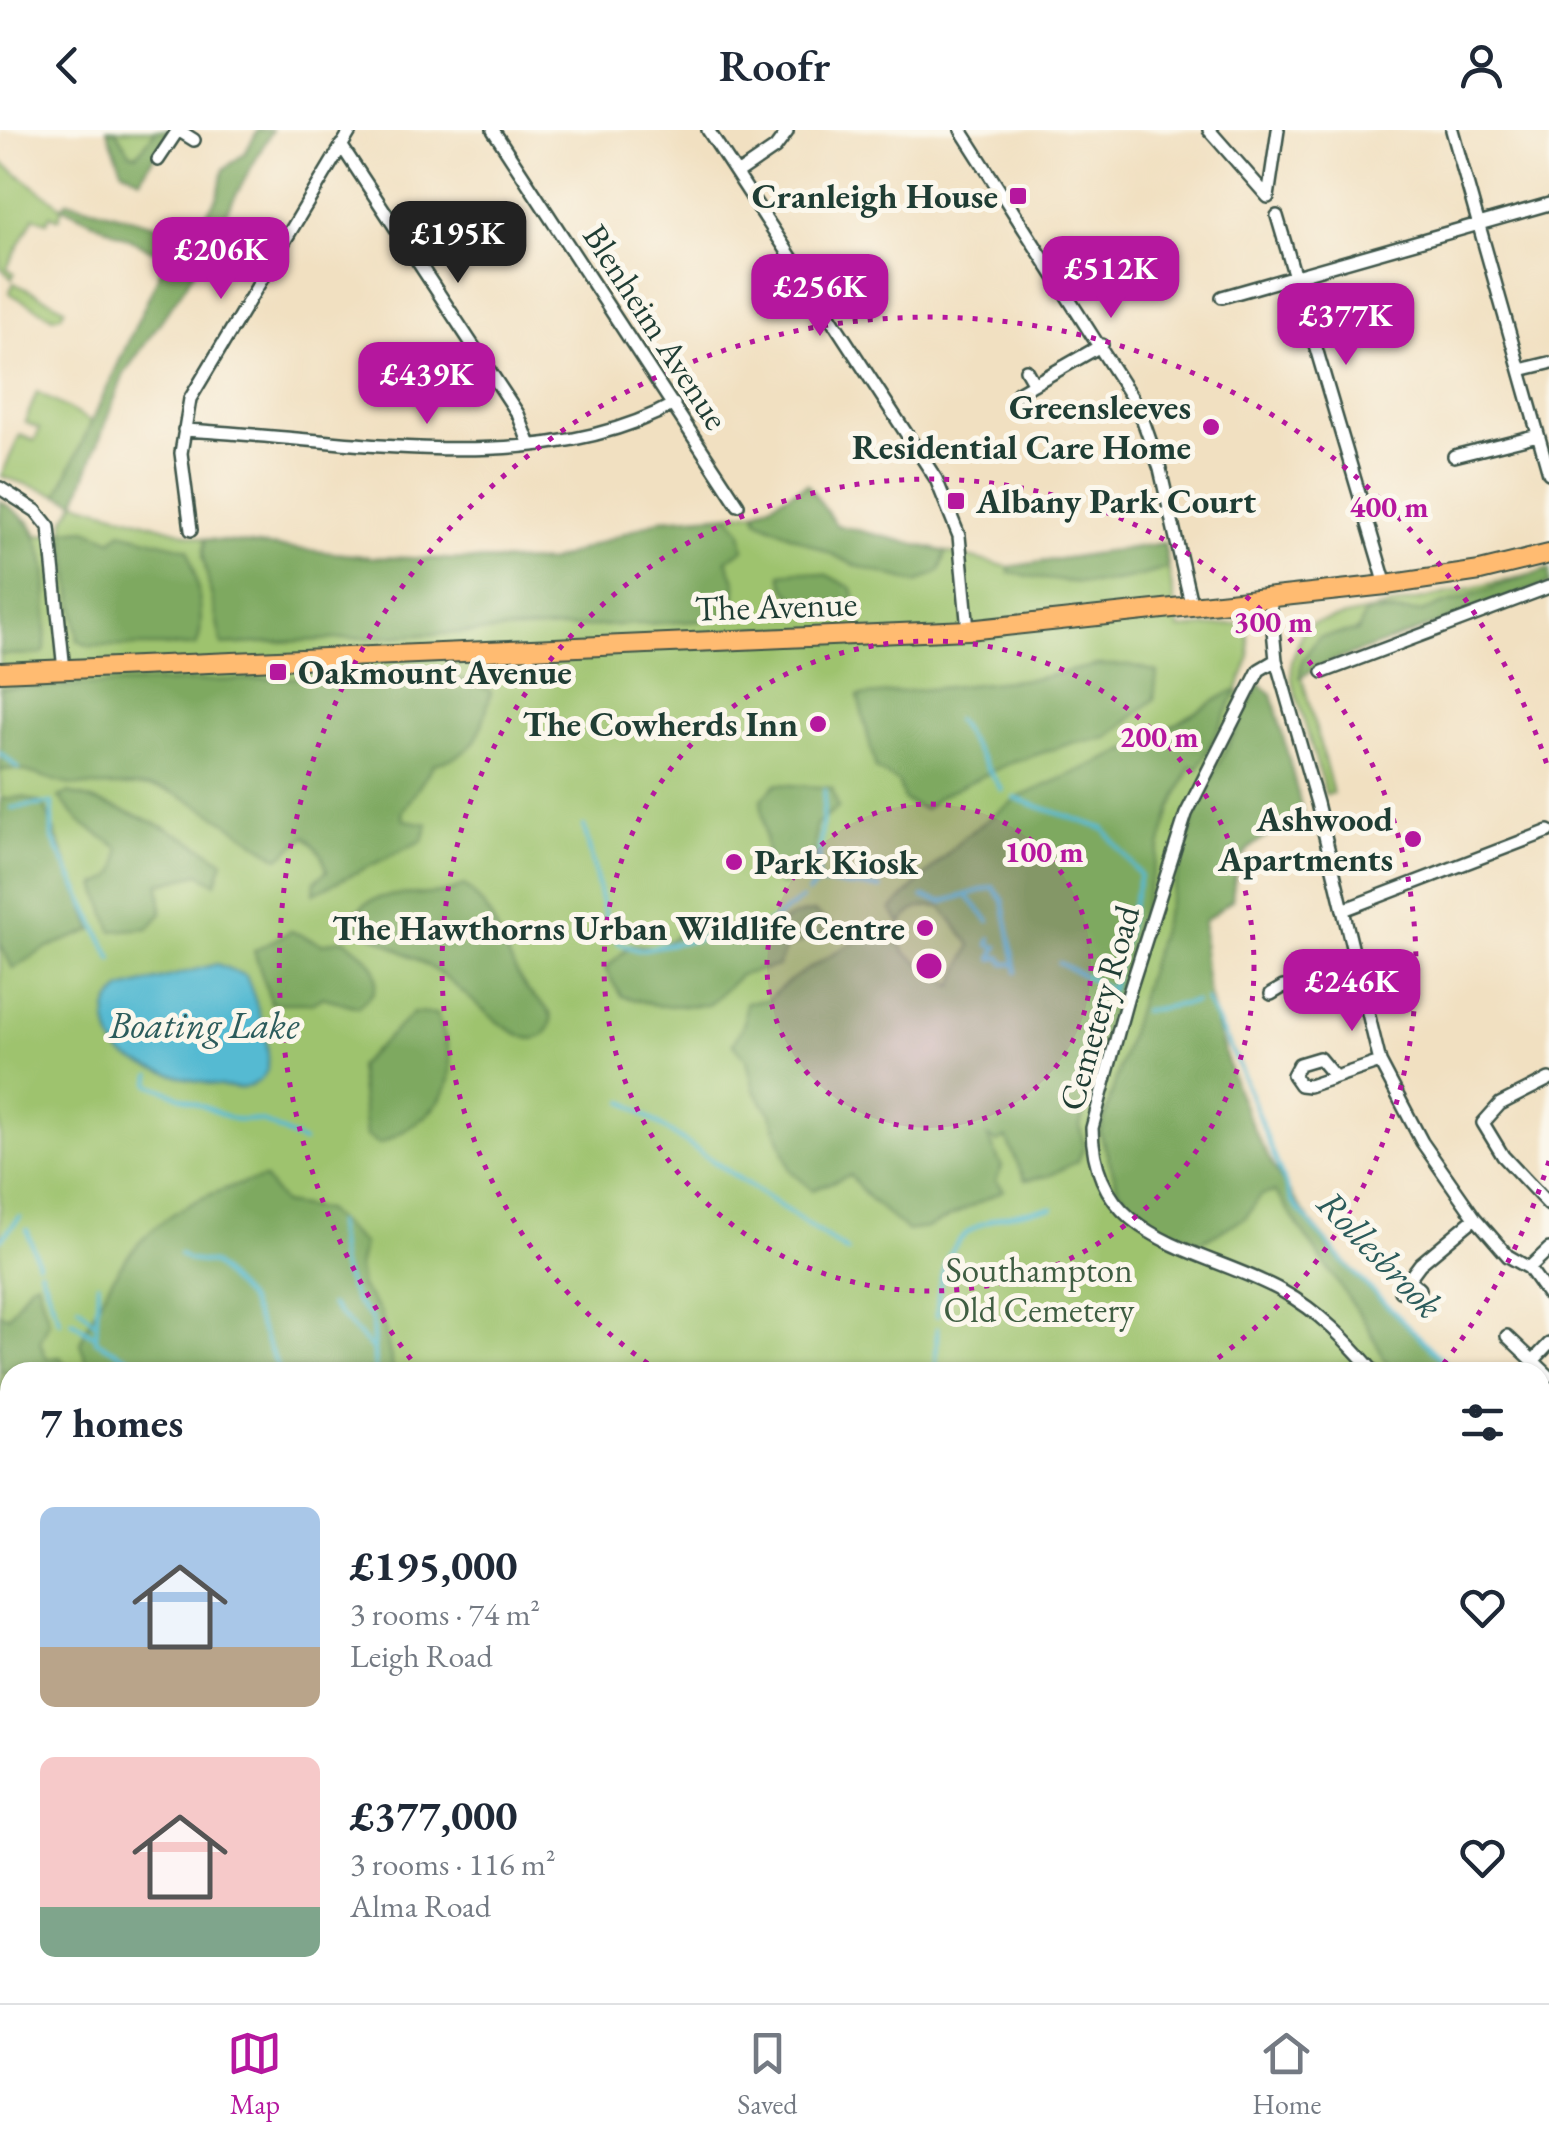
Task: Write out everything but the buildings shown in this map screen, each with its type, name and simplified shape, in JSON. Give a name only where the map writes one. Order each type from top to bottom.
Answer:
[{"type":"main road","name":"The Avenue","points":[[0,672],[968,630],[1386,586],[1480,571],[1549,554]]},
{"type":"street","points":[[158,160],[178,130],[194,140]]},
{"type":"street","points":[[190,530],[182,473],[190,399],[351,130]]},
{"type":"street","name":"Blenheim Avenue","points":[[493,130],[738,506]]},
{"type":"street","points":[[708,130],[936,479],[959,536],[968,630]]},
{"type":"street","points":[[961,130],[1102,344],[1139,409],[1156,453],[1192,608]]},
{"type":"street","points":[[1209,130],[1268,197],[1278,130]]},
{"type":"street","points":[[1452,130],[1549,473]]},
{"type":"street","points":[[737,174],[776,148],[787,132]]},
{"type":"street","points":[[341,145],[518,414],[530,445]]},
{"type":"street","points":[[1222,297],[1549,204]]},
{"type":"street","points":[[1277,216],[1386,586]]},
{"type":"street","points":[[1018,394],[1102,344]]},
{"type":"street","points":[[1520,370],[1549,363]]},
{"type":"street","points":[[1026,370],[1034,384]]},
{"type":"street","points":[[184,430],[279,434],[370,447],[530,445],[617,427],[674,404]]},
{"type":"street","points":[[1454,456],[1538,435]]},
{"type":"street","points":[[1468,453],[1471,466]]},
{"type":"street","points":[[0,488],[36,511],[49,527],[64,670]]},
{"type":"street","points":[[1323,672],[1549,588]]},
{"type":"street","points":[[1270,598],[1276,660],[1380,1062],[1422,1142],[1474,1218],[1508,1256],[1530,1268],[1549,1296]]},
{"type":"street","name":"Cemetery Road","points":[[1276,660],[1260,670],[1186,814],[1128,996],[1092,1128],[1092,1148],[1109,1194],[1129,1221],[1282,1291],[1332,1324],[1365,1362]]},
{"type":"street","points":[[1343,910],[1549,830]]},
{"type":"street","points":[[1276,974],[1283,987]]},
{"type":"street","points":[[1271,994],[1283,987],[1310,990],[1359,978]]},
{"type":"street","points":[[1335,1076],[1380,1062]]},
{"type":"street","points":[[1549,1079],[1500,1104],[1484,1123],[1502,1156],[1549,1204]]},
{"type":"street","points":[[1400,1291],[1474,1218]]},
{"type":"street","points":[[1530,1268],[1549,1249]]},
{"type":"street","points":[[1408,1279],[1420,1289]]},
{"type":"street","points":[[1507,1336],[1533,1360],[1549,1344]]},
{"type":"green space","points":[[107,130],[115,130],[130,153],[137,155],[156,130],[171,130],[140,179],[122,169]]},
{"type":"green space","points":[[115,130],[156,130],[138,155],[130,153]]},
{"type":"green space","points":[[258,130],[272,130],[186,285],[124,374],[76,502],[58,495],[167,257],[62,207],[67,201],[191,235],[217,198],[224,169],[245,153]]},
{"type":"green space","points":[[0,161],[62,207],[59,219],[50,215],[47,222],[34,217],[7,268],[14,273],[12,279],[0,267]]},
{"type":"green space","points":[[14,283],[65,308],[61,315],[53,317],[9,293]]},
{"type":"green space","points":[[37,392],[92,422],[58,495],[1,476],[20,435],[34,441],[40,429],[25,422]]},
{"type":"green space","name":"Southampton Old Cemetery","points":[[807,484],[836,525],[1009,567],[1164,543],[1179,629],[1246,623],[1250,656],[1237,691],[1251,700],[1259,684],[1272,694],[1305,822],[1252,846],[1238,866],[1232,900],[1204,921],[1205,971],[1213,1014],[1241,1101],[1287,1189],[1346,1263],[1445,1362],[0,1362],[0,501],[30,522],[38,536],[64,531],[65,519],[76,502],[205,539],[370,557],[549,562],[662,519],[756,512]]},
{"type":"green space","points":[[807,484],[836,525],[946,552],[940,571],[916,583],[857,566],[758,520],[756,512]]},
{"type":"green space","points":[[0,501],[19,514],[40,547],[46,586],[42,654],[0,655]]},
{"type":"green space","points":[[729,515],[741,531],[744,549],[727,560],[736,584],[735,602],[722,616],[698,621],[222,645],[203,557],[205,539],[370,557],[549,562],[662,519]]},
{"type":"green space","points":[[86,529],[112,540],[121,532],[188,549],[201,611],[196,646],[89,646],[78,641],[64,531]]},
{"type":"green space","points":[[1164,543],[1168,568],[1125,580],[1071,582],[1009,573],[1009,567]]},
{"type":"green space","points":[[1549,569],[1549,584],[1328,663],[1300,677],[1302,660],[1319,637],[1358,631],[1365,613],[1421,612]]},
{"type":"green space","points":[[799,571],[827,575],[852,588],[855,600],[820,604],[799,599],[790,594],[781,574]]},
{"type":"green space","points":[[1534,574],[1421,612],[1380,611],[1348,636],[1319,638],[1300,670],[1333,793],[1326,795],[1292,680],[1292,661],[1305,625]]},
{"type":"green space","points":[[1097,665],[1130,665],[1157,672],[1154,699],[1107,738],[1072,743],[1008,764],[938,797],[925,810],[905,801],[898,782],[876,769],[858,696],[1038,678]]},
{"type":"green space","points":[[344,676],[444,677],[480,685],[491,692],[476,740],[461,754],[434,764],[402,812],[404,820],[428,824],[423,840],[314,893],[315,881],[327,871],[322,855],[306,836],[279,858],[208,811],[166,790],[79,786],[24,771],[0,771],[0,688]]},
{"type":"green space","points":[[1259,684],[1272,694],[1305,822],[1252,846],[1238,866],[1232,900],[1204,921],[1205,971],[1218,1031],[1241,1101],[1287,1189],[1346,1263],[1445,1362],[1386,1362],[1367,1325],[1275,1192],[1261,1195],[1246,1217],[1200,1242],[1140,1217],[1118,1188],[1100,1132],[1199,803]]},
{"type":"green space","points":[[1237,691],[1198,769],[1191,766],[1171,809],[1080,1126],[1084,1146],[1078,1161],[1048,1176],[1025,1180],[1006,1138],[996,1142],[988,1137],[1002,1167],[996,1181],[1004,1190],[927,1228],[907,1231],[850,1175],[812,1190],[790,1170],[771,1114],[754,1090],[747,1060],[733,1044],[744,1023],[746,1002],[768,1000],[791,980],[872,929],[894,935],[906,953],[953,986],[971,945],[941,907],[917,909],[901,925],[891,910],[963,838],[1019,797],[1141,744]]},
{"type":"green space","points":[[776,784],[832,788],[838,808],[816,825],[814,866],[783,885],[770,879],[761,800]]},
{"type":"green space","points":[[69,793],[149,821],[205,849],[223,861],[216,883],[199,874],[159,884],[162,913],[149,928],[112,931],[96,885],[115,872],[119,848],[80,822],[59,797]]},
{"type":"green space","points":[[23,797],[44,804],[93,930],[48,947],[13,969],[0,943],[0,799]]},
{"type":"green space","points":[[464,885],[494,923],[526,988],[551,1015],[550,1026],[539,1038],[528,1038],[503,1026],[436,971],[350,921],[374,899],[436,894]]},
{"type":"green space","points":[[814,912],[830,923],[823,935],[786,947],[778,966],[740,975],[708,1005],[660,1006],[621,996],[605,969],[632,944],[657,948],[689,928],[725,934],[752,933]]},
{"type":"green space","points":[[291,931],[322,944],[344,939],[374,967],[373,993],[358,1007],[322,997],[311,1003],[271,1003],[254,951]]},
{"type":"green space","points":[[413,1013],[436,1014],[450,1060],[449,1078],[434,1107],[380,1144],[366,1136],[358,1066]]},
{"type":"green space","points":[[264,1178],[283,1203],[325,1210],[363,1244],[358,1268],[361,1287],[381,1313],[392,1362],[87,1362],[80,1343],[111,1280],[129,1255],[171,1215],[228,1188]]},
{"type":"green space","points":[[37,1281],[49,1322],[40,1342],[47,1359],[60,1357],[64,1362],[0,1362],[0,1313],[8,1317],[30,1284]]},
{"type":"water","name":"Boating Lake","points":[[217,964],[246,976],[254,996],[268,1052],[266,1072],[259,1081],[241,1088],[216,1085],[146,1066],[119,1051],[110,1035],[107,1016],[118,992]]},
{"type":"waterway","points":[[956,720],[1002,790]]},
{"type":"waterway","points":[[0,753],[18,768]]},
{"type":"waterway","points":[[808,893],[817,883],[825,790]]},
{"type":"waterway","points":[[1014,798],[1104,829],[1140,875],[1111,990],[1059,963]]},
{"type":"waterway","points":[[12,808],[52,803],[52,837],[112,959]]},
{"type":"waterway","points":[[584,826],[605,916],[619,943],[638,950],[763,927],[802,899]]},
{"type":"waterway","points":[[806,882],[881,888]]},
{"type":"waterway","points":[[923,897],[942,902],[993,887],[1003,900],[1017,972]]},
{"type":"waterway","points":[[966,895],[989,921]]},
{"type":"waterway","points":[[991,938],[989,945],[998,947],[992,959],[1001,957],[1005,964],[1015,964]]},
{"type":"waterway","name":"Rollesbrook","points":[[1206,1000],[1239,1066],[1292,1202],[1348,1267],[1445,1362]]},
{"type":"waterway","points":[[1143,1011],[1195,1002]]},
{"type":"waterway","points":[[151,1075],[150,1084],[233,1119],[262,1121],[303,1142]]},
{"type":"waterway","points":[[624,1101],[848,1252]]},
{"type":"waterway","points":[[937,1316],[945,1265],[966,1234],[1001,1217],[1052,1208]]},
{"type":"waterway","points":[[0,1240],[20,1217]]},
{"type":"waterway","points":[[336,1223],[340,1264],[356,1302],[372,1319],[374,1362]]},
{"type":"waterway","points":[[27,1230],[38,1263]]},
{"type":"waterway","points":[[180,1254],[188,1260],[212,1263],[248,1300],[276,1362]]},
{"type":"waterway","points":[[40,1270],[60,1322]]},
{"type":"waterway","points":[[98,1283],[96,1341],[137,1362]]},
{"type":"waterway","points":[[331,1305],[372,1349]]},
{"type":"waterway","points":[[79,1306],[93,1321]]},
{"type":"waterway","points":[[72,1321],[93,1335]]},
{"type":"waterway","points":[[936,1362],[937,1328]]},
{"type":"place","name":"Cranleigh House","points":[[1018,196]]},
{"type":"place","name":"Greensleeves Residential Care Home","points":[[1211,427]]},
{"type":"place","name":"Albany Park Court","points":[[956,501]]},
{"type":"place","name":"Oakmount Avenue","points":[[278,672]]},
{"type":"place","name":"The Cowherds Inn","points":[[818,724]]},
{"type":"place","name":"Ashwood Apartments","points":[[1413,839]]},
{"type":"place","name":"Park Kiosk","points":[[734,862]]},
{"type":"place","name":"The Hawthorns Urban Wildlife Centre","points":[[925,928]]}]
